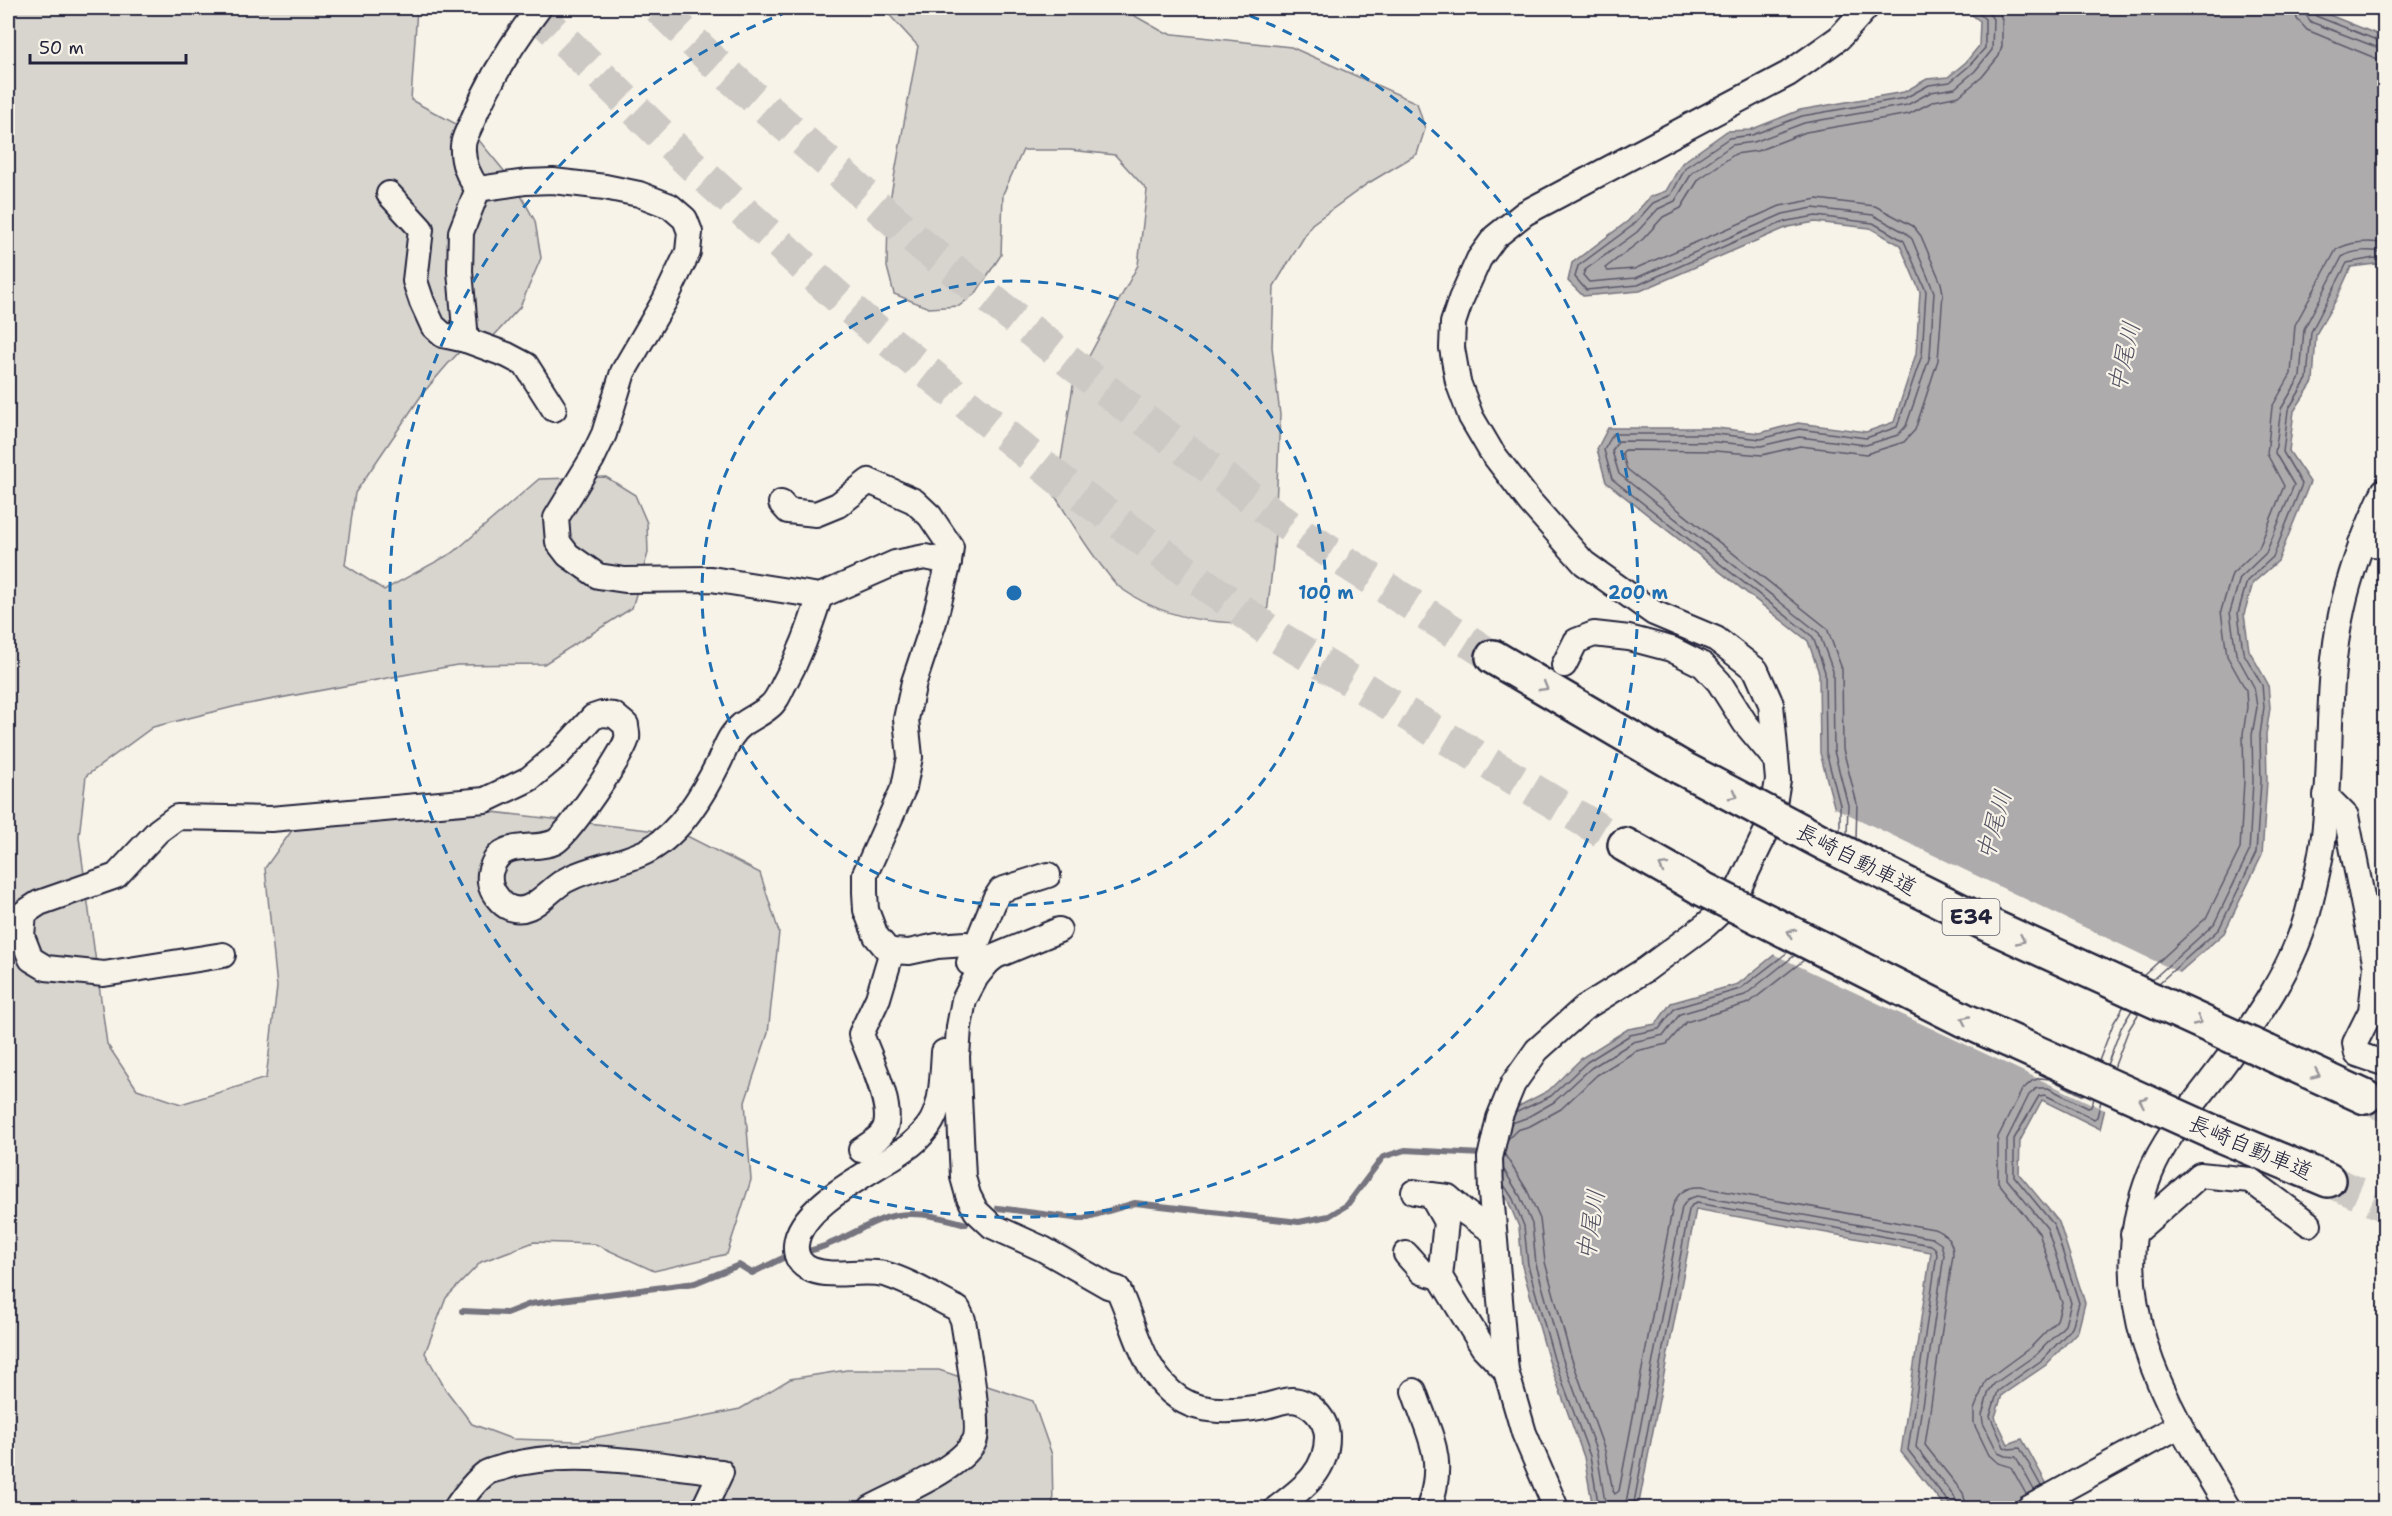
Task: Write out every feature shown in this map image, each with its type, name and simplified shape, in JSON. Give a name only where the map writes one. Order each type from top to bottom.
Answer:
[{"type":"highway","name":"長崎自動車道","points":[[1493,657],[1682,768],[1826,844],[1991,927],[2365,1097]]},
{"type":"highway","name":"長崎自動車道","points":[[1625,845],[1701,888],[1964,1020],[2215,1133],[2328,1180]]},
{"type":"street","points":[[466,340],[460,271],[461,232],[478,189],[464,163],[463,144],[484,92],[508,57],[520,32],[539,8]]},
{"type":"street","points":[[1556,1509],[1524,1433],[1506,1371],[1491,1204],[1490,1158],[1499,1118],[1513,1084],[1537,1050],[1584,1008],[1663,957],[1706,925],[1733,900],[1771,822],[1778,780],[1771,704],[1756,670],[1716,639],[1654,613],[1584,563],[1530,502],[1491,451],[1471,417],[1458,382],[1452,348],[1453,323],[1479,259],[1495,237],[1525,213],[1723,106],[1788,74],[1839,38],[1866,8]]},
{"type":"street","points":[[478,189],[526,182],[553,181],[605,187],[639,194],[670,206],[685,219],[690,232],[688,252],[665,300],[623,372],[604,435],[556,518],[558,542],[568,555],[598,576],[625,580],[711,579],[820,596],[895,563],[925,556],[949,562]]},
{"type":"street","points":[[389,194],[421,229],[415,281],[433,326],[443,335],[466,340],[507,355],[526,365],[554,409]]},
{"type":"street","points":[[781,503],[788,511],[816,514],[838,505],[869,482],[914,501],[930,516],[951,547],[934,621],[914,682],[906,719],[910,757],[904,787],[865,874],[866,910],[876,936],[886,948],[892,951],[909,952],[937,946],[966,944],[981,956],[996,956],[1059,930]]},
{"type":"street","points":[[2228,1509],[2179,1426],[2143,1342],[2135,1307],[2132,1267],[2133,1234],[2150,1175],[2171,1134],[2270,998],[2297,944],[2310,904],[2324,836],[2332,682],[2341,612],[2361,543],[2385,491]]},
{"type":"street","points":[[2361,543],[2385,545]]},
{"type":"street","points":[[222,955],[104,974],[46,968],[31,959],[21,936],[24,913],[39,903],[116,876],[158,831],[177,817],[271,819],[485,800],[529,779],[559,754],[592,717],[602,714],[614,715],[626,725],[627,739],[613,767],[566,833],[556,842],[523,845],[502,852],[494,861],[489,874],[492,890],[504,905],[517,910],[528,909],[568,879],[627,860],[650,850],[668,837],[689,813],[705,788],[739,725],[770,707],[778,695],[802,651],[820,596]]},
{"type":"street","points":[[1564,665],[1576,641],[1594,634],[1629,638],[1671,649],[1703,665],[1719,682],[1745,723],[1776,760]]},
{"type":"street","points":[[2326,796],[2346,816],[2376,967],[2370,1011],[2355,1043],[2357,1054],[2380,1062],[2385,1057]]},
{"type":"street","points":[[1048,875],[1001,890],[995,899],[976,977],[964,1000],[957,1058],[963,1177],[976,1211],[992,1226],[1118,1289],[1154,1375],[1183,1401],[1208,1409],[1266,1406],[1291,1400],[1312,1408],[1322,1419],[1327,1434],[1322,1465],[1310,1482],[1277,1509]]},
{"type":"street","points":[[861,1150],[883,1133],[888,1116],[886,1103],[861,1034],[878,998],[892,951]]},
{"type":"street","points":[[871,1509],[955,1463],[975,1441],[977,1422],[963,1320],[958,1309],[883,1274],[813,1270],[798,1260],[795,1252],[796,1239],[802,1225],[825,1203],[849,1184],[908,1148],[928,1127],[936,1112],[941,1084],[946,1020],[952,998],[981,956]]},
{"type":"street","points":[[2133,1234],[2200,1175],[2250,1180],[2310,1224]]},
{"type":"street","points":[[1494,1232],[1466,1213],[1448,1197],[1423,1193],[1446,1222],[1440,1277],[1483,1347],[1506,1371]]},
{"type":"street","points":[[1406,1254],[1422,1272],[1440,1277]]},
{"type":"street","points":[[1414,1391],[1436,1454],[1438,1471],[1429,1509]]},
{"type":"street","points":[[2029,1509],[2179,1426]]},
{"type":"street","points":[[456,1509],[467,1493],[487,1472],[514,1464],[556,1458],[594,1459],[721,1472],[704,1509]]},
{"type":"shaded area","points":[[8,8],[417,8],[411,100],[473,133],[514,183],[535,221],[541,258],[520,307],[491,339],[464,347],[447,365],[423,393],[355,493],[345,565],[384,590],[454,552],[539,479],[606,477],[635,495],[647,523],[648,553],[632,608],[544,664],[457,665],[237,706],[153,727],[86,776],[79,837],[107,1044],[137,1089],[181,1104],[266,1078],[277,987],[265,868],[295,826],[466,809],[683,834],[760,873],[779,932],[768,1033],[745,1102],[751,1180],[727,1254],[654,1271],[595,1244],[534,1242],[481,1262],[446,1298],[425,1353],[446,1390],[472,1424],[512,1439],[578,1441],[740,1409],[790,1379],[847,1370],[939,1370],[1033,1401],[1052,1455],[1053,1508],[8,1508]]},
{"type":"shaded area","points":[[883,8],[1121,8],[1165,33],[1291,47],[1417,103],[1425,129],[1417,154],[1367,184],[1312,224],[1274,286],[1272,347],[1280,415],[1274,552],[1266,623],[1207,621],[1189,618],[1170,613],[1135,597],[1112,580],[1084,542],[1055,496],[1073,386],[1138,265],[1147,190],[1115,155],[1070,150],[1023,150],[1003,194],[1001,255],[976,293],[959,306],[929,308],[894,294],[887,267],[888,211],[918,46]]},
{"type":"water","name":"中尾川","points":[[1963,8],[2312,8],[2384,37],[2384,267],[2375,264],[2351,267],[2336,300],[2316,334],[2313,382],[2294,411],[2289,451],[2310,482],[2278,561],[2253,583],[2244,614],[2249,650],[2268,684],[2270,708],[2266,735],[2267,781],[2262,855],[2224,933],[2164,986],[2133,1033],[2106,1104],[2100,1129],[2042,1100],[2020,1141],[2019,1174],[2059,1222],[2085,1303],[2078,1331],[2046,1365],[2002,1395],[1995,1417],[2008,1444],[2022,1439],[2060,1508],[1946,1508],[1901,1452],[1931,1252],[1696,1209],[1638,1508],[1593,1508],[1584,1457],[1549,1361],[1522,1266],[1519,1227],[1508,1201],[1481,1161],[1508,1109],[1548,1091],[1583,1057],[1628,1029],[1656,1024],[1671,1003],[1738,984],[1789,943],[1833,867],[1834,806],[1820,753],[1819,673],[1808,641],[1606,482],[1597,449],[1608,428],[1716,428],[1760,433],[1798,423],[1866,432],[1894,422],[1916,354],[1920,292],[1900,245],[1870,228],[1815,222],[1788,227],[1640,291],[1583,296],[1568,281],[1572,263],[1628,221],[1650,197],[1666,191],[1682,163],[1727,131],[1750,130],[1800,110],[1904,92],[1927,79],[1948,77],[1966,62],[1979,46],[1980,21]]},
{"type":"pier","points":[[1831,806],[2182,974],[2166,988],[2136,1035],[2107,1111],[1771,953],[1786,941],[1830,866]]},
{"type":"waterway","points":[[998,1208],[1081,1219],[1135,1203],[1299,1222],[1329,1216],[1347,1205],[1383,1157],[1405,1150],[1482,1154]]},
{"type":"waterway","points":[[812,1250],[880,1220],[901,1214],[923,1214],[966,1224]]},
{"type":"waterway","points":[[462,1311],[507,1313],[530,1304],[695,1283],[739,1265],[752,1273],[787,1256]]},
{"type":"tunnel","points":[[531,8],[691,164],[861,318],[1064,483],[1278,637],[1625,845]]},
{"type":"tunnel","points":[[659,8],[717,65],[922,245],[1130,409],[1288,525],[1493,657]]},
{"type":"tunnel","points":[[2365,1097],[2384,1105]]},
{"type":"tunnel","points":[[2328,1180],[2384,1205]]}]
